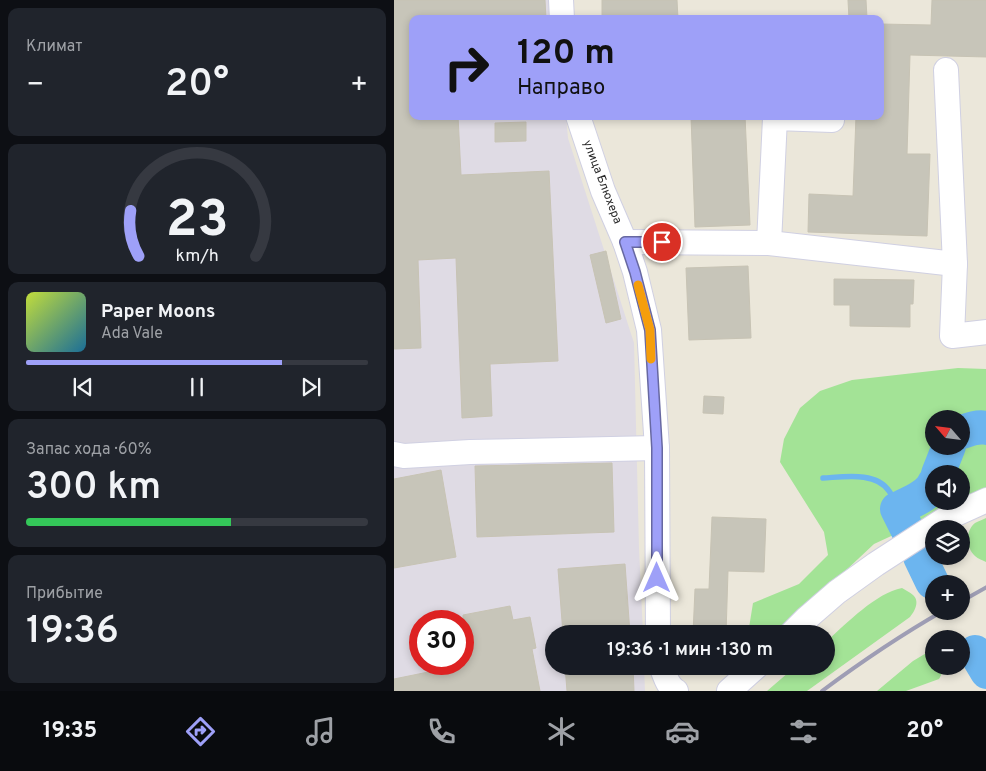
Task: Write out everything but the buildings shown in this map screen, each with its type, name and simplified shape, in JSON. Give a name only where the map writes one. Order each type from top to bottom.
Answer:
[{"type":"street","points":[[561,0],[562,15]]},
{"type":"street","points":[[946,70],[955,264],[952,336],[986,332]]},
{"type":"street","name":"улица Блюхера","points":[[579,120],[603,191],[625,242],[650,330],[657,448],[658,625]]},
{"type":"street","points":[[769,244],[775,120]]},
{"type":"street","points":[[625,242],[769,244],[955,264]]},
{"type":"street","points":[[394,454],[404,456],[470,452],[657,448]]},
{"type":"street","points":[[800,625],[837,592],[876,564],[947,518],[986,500]]},
{"type":"street","points":[[665,675],[673,690]]},
{"type":"street","points":[[729,691],[748,675]]},
{"type":"shaded area","points":[[394,0],[556,0],[557,15],[409,15],[409,120],[566,120],[568,138],[634,343],[643,625],[545,625],[545,675],[644,675],[645,691],[394,691]]},
{"type":"green space","points":[[958,368],[986,369],[986,492],[970,499],[970,465],[925,465],[925,510],[947,510],[874,544],[788,625],[749,625],[753,603],[799,584],[828,555],[824,532],[780,462],[784,439],[800,408],[820,391],[852,380]]},
{"type":"green space","points":[[986,518],[987,562],[975,556],[970,549],[970,530],[975,523]]},
{"type":"green space","points":[[902,588],[915,597],[915,609],[910,617],[835,671],[835,634],[872,602],[892,591]]},
{"type":"green space","points":[[925,654],[925,675],[941,675],[939,679],[906,691],[877,691],[913,661]]},
{"type":"green space","points":[[786,675],[829,675],[807,691],[767,691]]},
{"type":"waterway","points":[[970,429],[987,428]]},
{"type":"waterway","points":[[942,465],[945,455]]},
{"type":"waterway","points":[[823,478],[849,476],[876,480],[889,491],[897,509]]},
{"type":"waterway","points":[[908,531],[897,509],[925,494]]},
{"type":"waterway","points":[[920,557],[929,575]]},
{"type":"waterway","points":[[975,652],[987,672]]},
{"type":"railway","points":[[970,597],[987,587]]},
{"type":"railway","points":[[822,691],[881,649],[928,620]]},
{"type":"slow traffic","points":[[638,285],[650,330],[651,359]]},
{"type":"route","points":[[657,578],[657,448],[650,330],[625,242],[662,242]]}]
